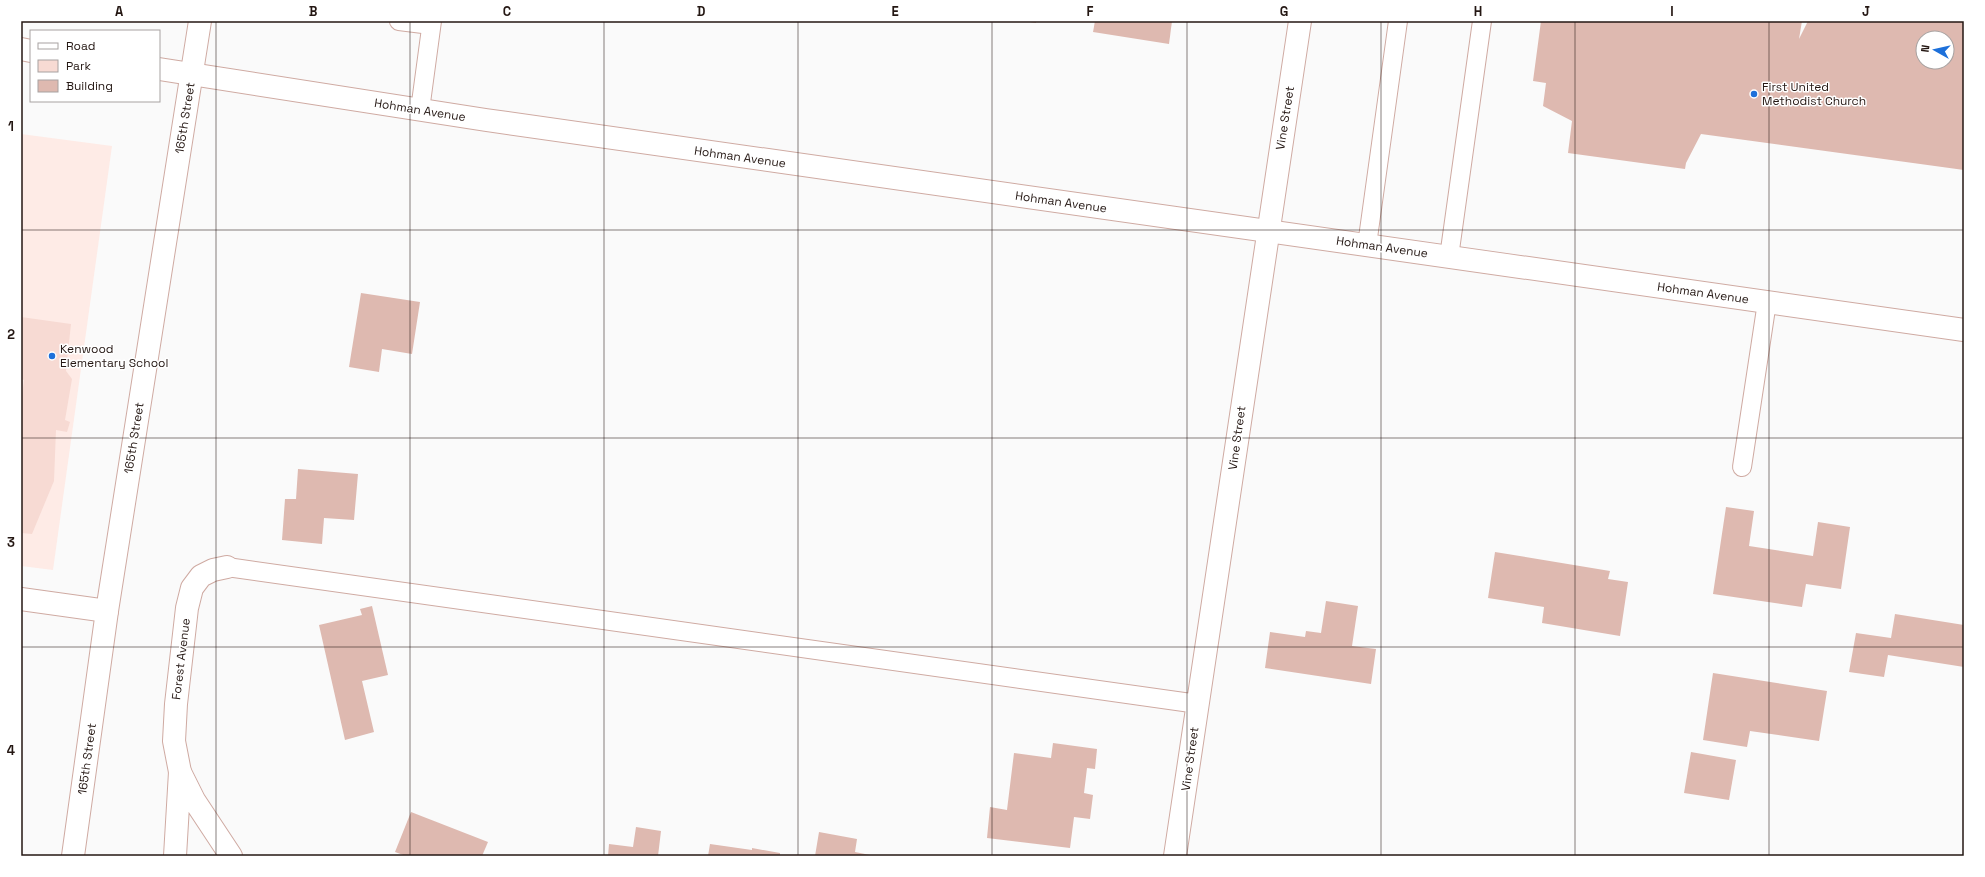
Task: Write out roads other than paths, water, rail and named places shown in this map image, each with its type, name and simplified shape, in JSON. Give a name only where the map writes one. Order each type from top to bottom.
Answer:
[{"type":"main road","name":"165th Street","points":[[73,856],[107,611],[200,21]]},
{"type":"main road","name":"Vine Street","points":[[1175,856],[1300,21]]},
{"type":"main road","name":"Hohman Avenue","points":[[160,69],[420,110],[1964,330]]},
{"type":"main road","name":"Forest Avenue","points":[[175,856],[180,772],[174,741],[176,704],[187,608],[192,588],[201,576],[212,570],[227,568]]},
{"type":"main road","points":[[21,599],[107,611]]},
{"type":"main road","name":"Forest Avenue","points":[[180,772],[194,800],[230,856]]},
{"type":"lane","points":[[399,21],[431,23],[420,110]]},
{"type":"lane","points":[[1366,245],[1398,21]]},
{"type":"lane","points":[[1449,257],[1482,21]]},
{"type":"lane","points":[[1742,467],[1767,302]]},
{"type":"lane","points":[[227,568],[1198,704]]},
{"type":"place","name":"First United Methodist Church","points":[[1754,94]]},
{"type":"place","name":"Kenwood Elementary School","points":[[52,356]]}]
